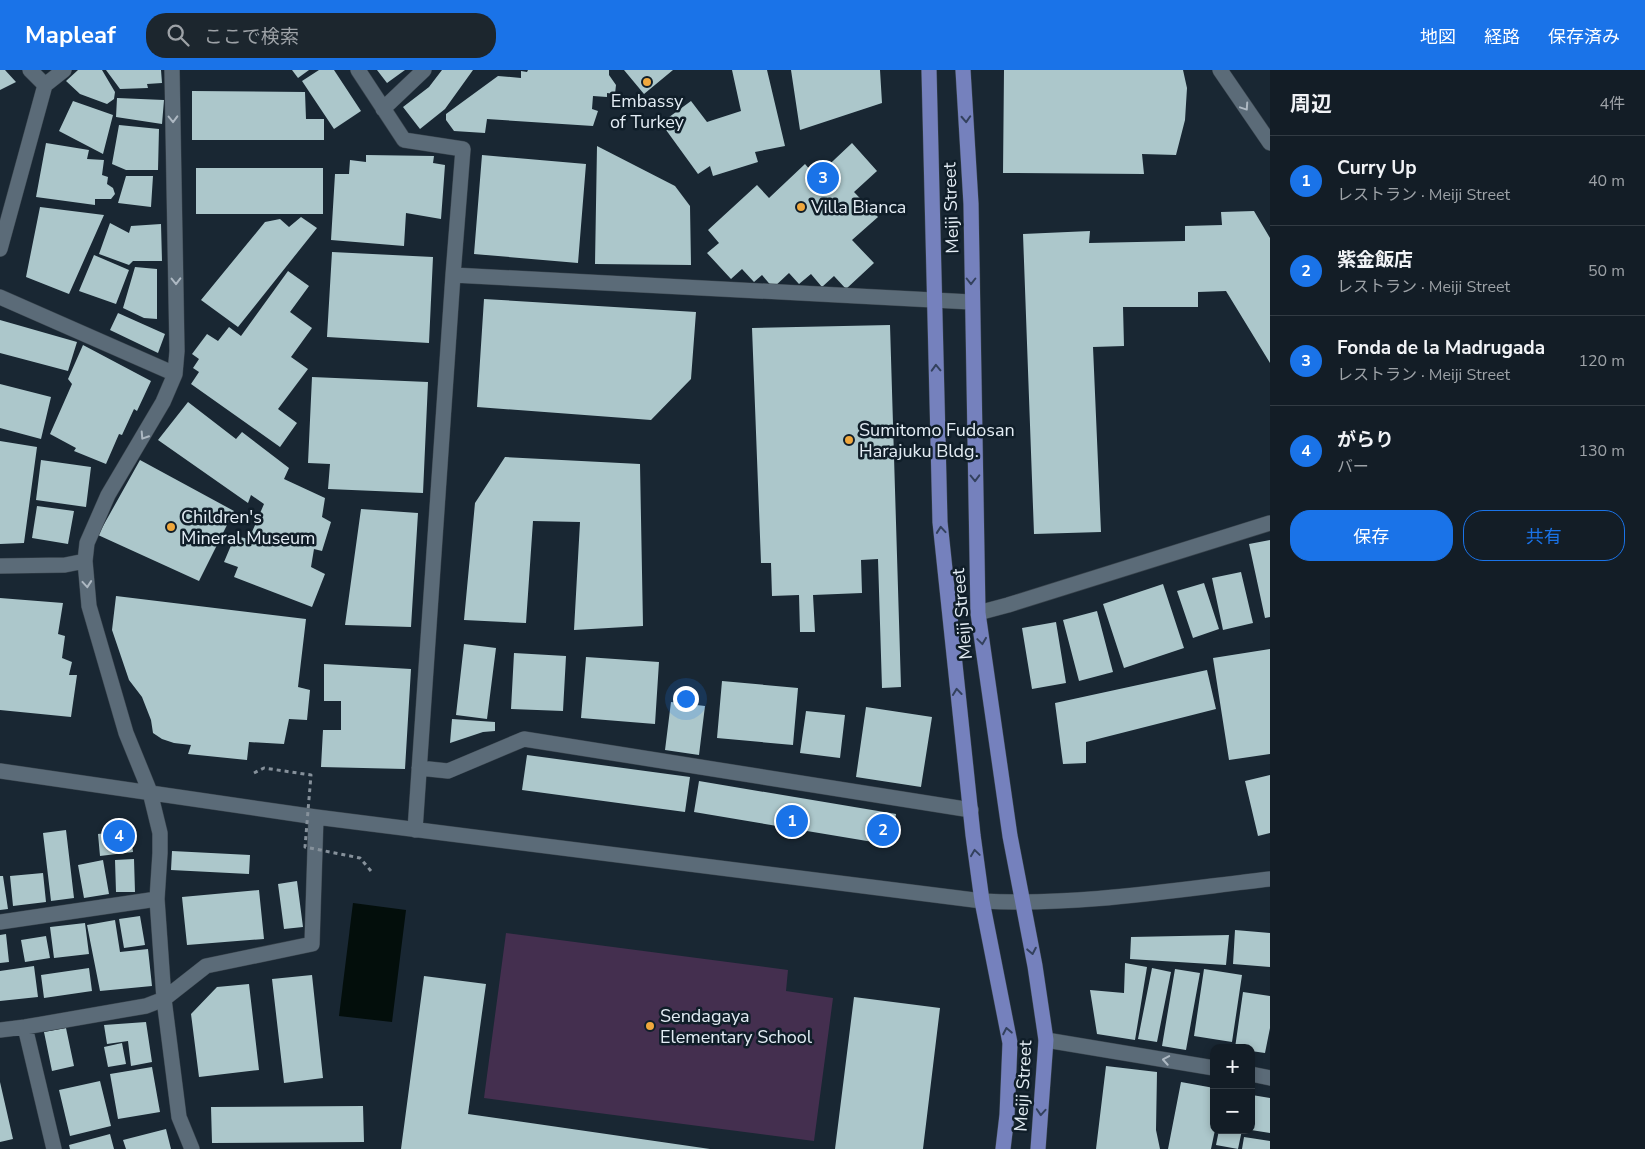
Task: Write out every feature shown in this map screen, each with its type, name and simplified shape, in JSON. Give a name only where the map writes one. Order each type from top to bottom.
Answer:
[{"type":"main road","name":"Meiji Street","points":[[929,70],[940,522],[970,810],[982,901],[1010,1043],[1007,1115],[1003,1149]]},
{"type":"main road","name":"Meiji Street","points":[[963,70],[970,204],[978,613],[1010,836],[1046,1040],[1038,1149]]},
{"type":"street","points":[[30,70],[45,85]]},
{"type":"street","points":[[0,249],[45,85],[64,70]]},
{"type":"street","points":[[172,70],[177,351],[175,374],[164,402],[126,462],[108,495],[87,543],[85,561],[89,606],[126,733],[150,792],[160,833],[156,899],[164,999],[178,1117],[192,1149]]},
{"type":"street","points":[[358,70],[404,140],[463,149],[415,830]]},
{"type":"street","points":[[383,109],[424,70]]},
{"type":"street","points":[[1220,70],[1270,143]]},
{"type":"street","points":[[453,275],[971,302]]},
{"type":"street","points":[[0,296],[175,374]]},
{"type":"street","points":[[978,613],[1270,523]]},
{"type":"street","points":[[0,566],[65,565],[85,561]]},
{"type":"street","points":[[419,768],[448,771],[524,739],[970,810]]},
{"type":"street","points":[[0,771],[316,817],[982,901],[1023,903],[1077,901],[1270,878]]},
{"type":"street","points":[[0,1030],[146,1006],[164,999],[206,966],[312,944],[316,817]]},
{"type":"street","points":[[0,922],[156,899]]},
{"type":"street","points":[[25,1027],[54,1149]]},
{"type":"street","points":[[1046,1040],[1210,1067]]},
{"type":"street","points":[[1255,1075],[1270,1078]]},
{"type":"path","points":[[254,772],[264,768],[311,775],[306,847],[360,858],[371,871]]},
{"type":"shaded area","points":[[353,903],[406,910],[392,1022],[339,1016]]},
{"type":"shaded area","points":[[506,933],[788,970],[786,991],[833,998],[814,1141],[484,1098]]},
{"type":"building","points":[[0,70],[5,70],[16,82],[0,90]]},
{"type":"building","points":[[78,70],[102,70],[115,92],[114,99],[107,104],[80,94],[66,81]]},
{"type":"building","points":[[106,70],[161,70],[162,83],[147,84],[148,88],[120,89]]},
{"type":"building","points":[[292,70],[309,70],[298,78]]},
{"type":"building","points":[[319,70],[334,70],[361,111],[334,129],[302,81]]},
{"type":"building","points":[[377,70],[405,70],[387,83]]},
{"type":"building","points":[[442,70],[473,70],[445,109],[420,129],[403,107],[429,87]]},
{"type":"building","points":[[528,70],[609,70],[609,75],[616,85],[615,94],[607,93],[607,97],[593,96],[592,109],[598,111],[593,126],[487,119],[485,133],[454,131],[446,120],[446,114],[498,76],[521,78],[521,71],[527,72]]},
{"type":"building","name":"Embassy of Turkey","points":[[624,70],[673,70],[644,94]]},
{"type":"building","points":[[732,70],[767,70],[785,146],[755,152],[758,162],[713,176],[710,166],[698,174],[661,123],[691,101],[707,122],[741,111]]},
{"type":"building","points":[[791,70],[880,70],[882,103],[800,130]]},
{"type":"building","points":[[1004,70],[1183,70],[1187,88],[1185,120],[1176,155],[1142,154],[1144,174],[1003,173]]},
{"type":"building","points":[[192,91],[305,92],[306,119],[324,119],[324,140],[192,140]]},
{"type":"building","points":[[117,98],[164,100],[162,124],[116,117]]},
{"type":"building","points":[[73,101],[113,115],[103,154],[59,131]]},
{"type":"building","points":[[119,125],[159,129],[158,170],[126,170],[112,164]]},
{"type":"building","points":[[46,143],[89,150],[87,159],[104,160],[102,175],[108,177],[107,184],[113,188],[115,194],[111,199],[95,199],[95,205],[36,197]]},
{"type":"building","name":"Villa Bianca","points":[[852,143],[877,171],[854,192],[878,217],[852,240],[874,263],[846,289],[834,276],[822,287],[811,274],[799,284],[789,273],[773,288],[762,275],[754,282],[742,269],[731,279],[707,253],[719,243],[708,230],[757,185],[769,198],[805,164],[816,177]]},
{"type":"building","points":[[597,146],[675,186],[690,206],[691,265],[595,264]]},
{"type":"building","points":[[366,155],[434,156],[433,163],[445,165],[441,219],[406,213],[404,246],[331,240],[335,174],[349,174],[350,160],[366,162]]},
{"type":"building","points":[[482,155],[586,164],[578,263],[474,254]]},
{"type":"building","points":[[196,168],[323,168],[323,214],[196,214]]},
{"type":"building","points":[[126,176],[153,176],[151,207],[118,203]]},
{"type":"building","points":[[40,207],[104,215],[69,294],[26,277]]},
{"type":"building","points":[[1254,211],[1270,238],[1270,363],[1226,291],[1198,292],[1198,307],[1123,307],[1124,346],[1093,347],[1101,532],[1034,534],[1023,234],[1090,231],[1089,243],[1185,241],[1185,226],[1222,225],[1221,212]]},
{"type":"building","points":[[301,217],[317,228],[238,327],[201,300],[265,222],[280,219],[289,227]]},
{"type":"building","points":[[110,223],[129,233],[131,226],[161,224],[162,261],[133,261],[129,265],[99,254]]},
{"type":"building","points":[[332,252],[433,257],[429,343],[327,337]]},
{"type":"building","points":[[94,255],[129,270],[116,304],[79,291]]},
{"type":"building","points":[[135,267],[157,269],[157,319],[144,318],[123,308]]},
{"type":"building","points":[[288,271],[309,286],[290,312],[312,328],[291,357],[308,369],[278,409],[297,423],[280,447],[191,384],[199,372],[193,368],[199,359],[192,354],[207,334],[218,341],[229,327],[241,336]]},
{"type":"building","points":[[484,299],[696,312],[691,379],[651,420],[477,407]]},
{"type":"building","points":[[118,313],[165,334],[158,353],[110,330]]},
{"type":"building","points":[[0,320],[77,342],[68,371],[0,353]]},
{"type":"building","points":[[890,325],[901,687],[882,688],[878,559],[861,560],[862,593],[813,595],[815,632],[800,632],[799,595],[772,596],[771,563],[761,563],[752,328]]},
{"type":"building","points":[[83,345],[151,381],[137,411],[134,409],[122,435],[119,434],[106,464],[74,451],[76,448],[50,434],[72,384],[68,379]]},
{"type":"building","points":[[312,377],[428,382],[423,493],[328,489],[330,464],[308,463]]},
{"type":"building","points":[[0,384],[51,397],[41,439],[0,428]]},
{"type":"building","points":[[188,402],[236,439],[242,432],[289,468],[284,479],[325,498],[322,517],[331,522],[322,551],[314,549],[311,567],[325,574],[312,607],[234,577],[238,567],[224,562],[235,536],[249,539],[264,504],[251,495],[248,503],[158,440]]},
{"type":"building","points":[[0,441],[37,447],[24,543],[0,544]]},
{"type":"building","points":[[505,457],[640,464],[643,626],[574,630],[580,522],[533,521],[526,623],[464,620],[475,503]]},
{"type":"building","points":[[41,460],[91,467],[86,507],[36,500]]},
{"type":"building","points":[[140,460],[234,511],[199,581],[98,535]]},
{"type":"building","points":[[37,506],[74,511],[68,544],[32,538]]},
{"type":"building","points":[[361,509],[418,513],[411,627],[345,625]]},
{"type":"building","points":[[1270,540],[1270,617],[1265,618],[1249,544]]},
{"type":"building","points":[[1241,572],[1253,623],[1223,630],[1212,578]]},
{"type":"building","points":[[1204,583],[1219,629],[1193,638],[1177,591]]},
{"type":"building","points":[[1163,584],[1184,648],[1124,668],[1103,604]]},
{"type":"building","points":[[116,596],[306,619],[298,687],[310,690],[307,720],[289,719],[284,744],[249,742],[247,760],[188,754],[191,745],[162,739],[153,733],[151,720],[142,697],[129,680],[112,630]]},
{"type":"building","points":[[0,598],[63,603],[58,634],[65,636],[62,658],[72,662],[69,675],[77,675],[71,717],[0,710]]},
{"type":"building","points":[[1097,611],[1113,672],[1079,681],[1063,620]]},
{"type":"building","points":[[1056,622],[1066,683],[1032,689],[1022,628]]},
{"type":"building","points":[[464,644],[496,648],[487,719],[456,715]]},
{"type":"building","points":[[1270,649],[1270,754],[1229,760],[1213,658]]},
{"type":"building","points":[[514,653],[566,656],[563,711],[511,709]]},
{"type":"building","points":[[586,657],[659,662],[655,724],[581,718]]},
{"type":"building","points":[[324,664],[411,669],[405,769],[321,767],[323,730],[341,730],[341,701],[324,701]]},
{"type":"building","points":[[1207,670],[1216,709],[1086,742],[1086,763],[1063,764],[1055,703]]},
{"type":"building","points":[[722,681],[798,688],[793,745],[717,738]]},
{"type":"building","points":[[671,702],[705,706],[699,755],[665,750]]},
{"type":"building","points":[[866,707],[932,717],[921,787],[856,777]]},
{"type":"building","points":[[806,711],[845,715],[840,758],[800,753]]},
{"type":"building","points":[[452,719],[495,722],[495,731],[483,732],[450,743]]},
{"type":"building","points":[[527,755],[690,777],[685,812],[522,790]]},
{"type":"building","points":[[1270,775],[1270,833],[1258,836],[1245,781]]},
{"type":"building","points":[[699,781],[896,814],[891,845],[694,812]]},
{"type":"building","points":[[66,830],[74,898],[51,901],[43,833]]},
{"type":"building","points":[[130,830],[133,852],[100,856],[98,834]]},
{"type":"building","points":[[172,851],[250,855],[249,874],[171,870]]},
{"type":"building","points":[[134,859],[135,892],[116,892],[115,860]]},
{"type":"building","points":[[103,860],[109,894],[84,898],[78,865]]},
{"type":"building","points":[[43,873],[46,902],[13,906],[10,876]]},
{"type":"building","points":[[0,876],[3,876],[8,909],[0,910]]},
{"type":"building","points":[[297,881],[303,927],[284,929],[278,884]]},
{"type":"building","points":[[259,890],[264,939],[187,945],[182,897]]},
{"type":"building","points":[[140,916],[145,945],[124,948],[119,919]]},
{"type":"building","points":[[115,920],[120,952],[148,949],[152,986],[100,991],[87,925]]},
{"type":"building","points":[[85,923],[89,954],[54,958],[50,927]]},
{"type":"building","points":[[1235,930],[1270,933],[1270,967],[1233,964]]},
{"type":"building","points":[[6,934],[9,962],[0,963],[0,935]]},
{"type":"building","points":[[1229,935],[1226,965],[1130,959],[1131,937]]},
{"type":"building","points":[[46,936],[50,958],[25,962],[21,940]]},
{"type":"building","points":[[1125,963],[1147,967],[1135,1040],[1097,1034],[1090,990],[1124,993]]},
{"type":"building","points":[[34,966],[38,997],[0,1001],[0,971]]},
{"type":"building","points":[[89,968],[92,991],[44,998],[41,975]]},
{"type":"building","points":[[1152,968],[1171,972],[1157,1042],[1138,1039]]},
{"type":"building","points":[[1175,969],[1200,973],[1186,1050],[1162,1046]]},
{"type":"building","points":[[1204,969],[1242,975],[1232,1042],[1194,1036]]},
{"type":"building","points":[[312,975],[323,1078],[284,1083],[272,979]]},
{"type":"building","points":[[424,976],[486,984],[468,1114],[710,1149],[401,1149]]},
{"type":"building","points":[[249,984],[259,1070],[199,1077],[191,1014],[217,987]]},
{"type":"building","points":[[1243,992],[1270,996],[1270,1028],[1265,1053],[1255,1052],[1255,1044],[1236,1044]]},
{"type":"building","points":[[854,997],[940,1008],[923,1149],[835,1149]]},
{"type":"building","points":[[146,1022],[152,1062],[131,1066],[128,1041],[107,1044],[104,1025]]},
{"type":"building","points":[[66,1028],[74,1066],[52,1071],[44,1032]]},
{"type":"building","points":[[122,1043],[126,1064],[108,1067],[104,1047]]},
{"type":"building","points":[[1106,1066],[1157,1072],[1156,1130],[1160,1149],[1096,1149]]},
{"type":"building","points":[[152,1067],[160,1112],[118,1119],[110,1074]]},
{"type":"building","points":[[100,1081],[111,1126],[70,1136],[59,1090]]},
{"type":"building","points":[[0,1082],[13,1139],[0,1142]]},
{"type":"building","points":[[1181,1082],[1210,1087],[1210,1134],[1214,1134],[1211,1149],[1168,1149]]},
{"type":"building","points":[[1255,1096],[1270,1098],[1270,1133],[1255,1131]]},
{"type":"building","points":[[363,1106],[364,1142],[212,1143],[211,1107]]},
{"type":"building","points":[[166,1129],[171,1149],[126,1149],[123,1140]]},
{"type":"building","points":[[110,1134],[114,1149],[70,1149],[69,1145]]},
{"type":"building","points":[[1218,1134],[1241,1134],[1238,1149],[1216,1145]]},
{"type":"building","points":[[1244,1137],[1270,1141],[1270,1149],[1242,1149]]},
{"type":"place","name":"Embassy of Turkey","points":[[647,82]]},
{"type":"place","name":"Fonda de la Madrugada","points":[[823,178]]},
{"type":"place","name":"Villa Bianca","points":[[801,207]]},
{"type":"place","name":"Sumitomo Fudosan Harajuku Bldg.","points":[[849,440]]},
{"type":"place","name":"Children's Mineral Museum","points":[[171,527]]},
{"type":"place","name":"Curry Up","points":[[792,821]]},
{"type":"place","name":"紫金飯店","points":[[883,830]]},
{"type":"place","name":"がらり","points":[[119,836]]},
{"type":"place","name":"Sendagaya Elementary School","points":[[650,1026]]}]
